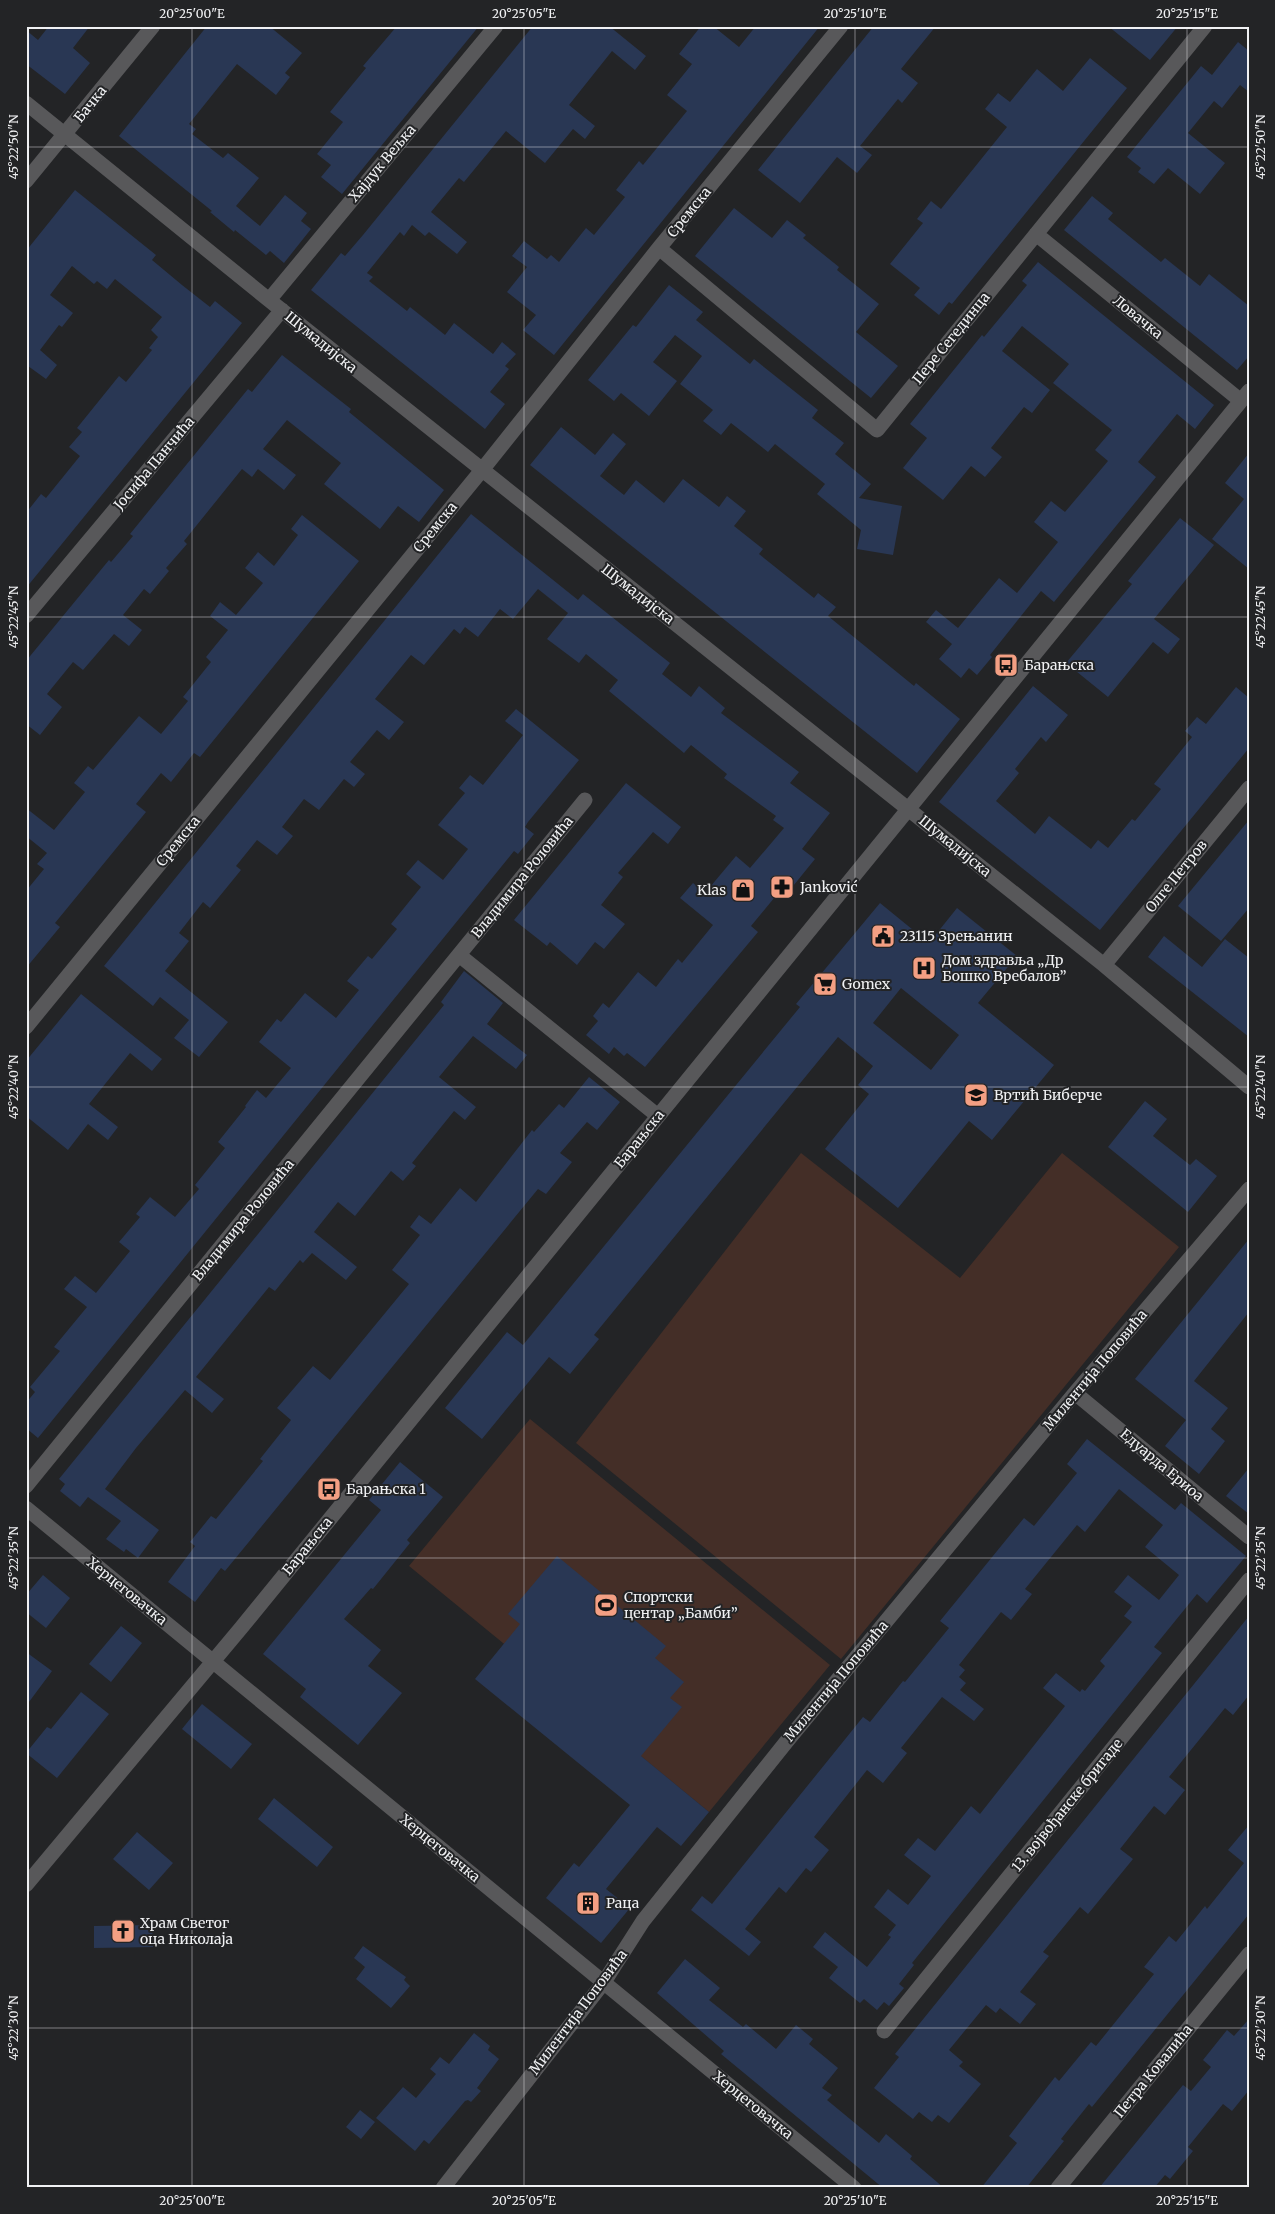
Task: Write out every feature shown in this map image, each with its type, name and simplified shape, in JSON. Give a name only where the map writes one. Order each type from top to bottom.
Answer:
[{"type":"street","name":"Бачка","points":[[26,181],[153,26]]},
{"type":"street","name":"Хајдук Вељка","points":[[269,300],[496,26]]},
{"type":"street","name":"Сремска","points":[[26,1027],[482,470],[659,248],[842,26]]},
{"type":"street","name":"Пере Сегединца","points":[[659,248],[877,430],[1205,26]]},
{"type":"street","name":"Шумадијска","points":[[26,103],[269,300],[1104,965],[1249,1087]]},
{"type":"street","name":"Ловачка","points":[[1036,234],[1245,396]]},
{"type":"street","name":"Јосифа Панчића","points":[[26,616],[282,310]]},
{"type":"street","name":"Барањска","points":[[26,1885],[213,1662],[1245,396]]},
{"type":"street","name":"Олге Петров","points":[[1104,965],[1249,788]]},
{"type":"street","name":"Владимира Роловића","points":[[26,1486],[585,800]]},
{"type":"street","points":[[459,955],[658,1116]]},
{"type":"street","name":"Милентија Поповића","points":[[442,2188],[604,1982],[643,1921],[721,1823],[1075,1393],[1249,1189]]},
{"type":"street","name":"Едуарда Ериоа","points":[[1075,1393],[1249,1537]]},
{"type":"street","name":"Херцеговачка","points":[[26,1508],[854,2188]]},
{"type":"street","name":"13. војвођанске бригаде","points":[[884,2031],[1249,1580]]},
{"type":"street","name":"Петра Ковалића","points":[[1058,2188],[1249,1954]]},
{"type":"shaded area","points":[[801,1153],[960,1278],[1062,1153],[1179,1247],[841,1659],[576,1443]]},
{"type":"shaded area","name":"Спортски центар „Бамби”","points":[[530,1419],[830,1665],[709,1812],[409,1566]]},
{"type":"building","points":[[49,26],[90,26],[73,48],[90,63],[65,94],[26,64],[26,30],[38,40]]},
{"type":"building","points":[[207,26],[269,26],[302,53],[285,73],[290,77],[276,95],[237,64],[189,124],[196,129],[192,134],[223,158],[228,153],[259,178],[236,206],[260,226],[285,195],[307,213],[301,221],[311,229],[284,263],[270,251],[266,255],[235,230],[234,232],[210,212],[212,211],[119,136]]},
{"type":"building","points":[[397,26],[479,26],[342,194],[321,177],[331,165],[317,154],[343,122],[330,112],[366,68],[363,66]]},
{"type":"building","points":[[533,26],[609,26],[646,56],[635,70],[612,51],[569,105],[595,126],[585,139],[573,129],[545,163],[506,131],[464,182],[459,178],[431,212],[467,242],[457,254],[429,232],[425,236],[412,225],[404,236],[400,232],[367,273],[373,277],[369,281],[407,311],[410,307],[445,335],[454,323],[493,354],[502,342],[516,354],[505,366],[509,369],[490,392],[505,404],[485,429],[311,290],[341,253],[345,256],[363,235]]},
{"type":"building","points":[[701,26],[713,26],[739,47],[756,26],[820,26],[554,355],[523,330],[536,315],[507,292],[527,267],[512,256],[524,241],[547,259],[551,255],[559,262],[586,228],[594,235],[625,197],[616,190],[639,161],[643,165],[687,111],[667,95],[692,64],[679,54]]},
{"type":"building","points":[[874,26],[936,26],[901,69],[918,83],[902,103],[898,99],[860,146],[872,155],[857,173],[837,157],[800,203],[758,170]]},
{"type":"building","points":[[1108,26],[1178,26],[1150,60]]},
{"type":"building","points":[[1238,42],[1249,51],[1249,92],[1240,85],[1222,108],[1214,101],[1188,133],[1225,163],[1200,194],[1168,168],[1154,184],[1138,172],[1141,168],[1127,157],[1201,66],[1212,75]]},
{"type":"building","points":[[1090,58],[1127,88],[952,304],[949,302],[939,315],[914,295],[920,288],[890,264],[923,223],[917,219],[931,201],[941,209],[1007,127],[985,109],[998,93],[1010,102],[1037,69],[1063,91]]},
{"type":"building","points":[[75,190],[156,255],[152,260],[182,285],[210,307],[215,301],[242,323],[26,588],[26,513],[41,494],[46,498],[80,456],[69,447],[82,432],[77,428],[119,376],[126,382],[152,350],[149,348],[158,337],[151,330],[162,317],[115,279],[107,289],[97,281],[94,284],[72,266],[50,295],[73,313],[62,327],[59,325],[40,350],[57,365],[46,379],[28,366],[26,368],[26,251]]},
{"type":"building","points":[[1092,196],[1113,213],[1108,219],[1161,262],[1165,258],[1200,286],[1209,274],[1249,306],[1249,356],[1237,370],[1064,230]]},
{"type":"building","points":[[734,208],[772,238],[787,220],[806,235],[803,238],[839,267],[837,270],[879,304],[856,332],[898,366],[871,398],[695,256]]},
{"type":"building","points":[[1038,262],[1214,405],[1195,429],[1177,414],[1138,462],[1156,477],[1054,602],[1041,591],[990,655],[992,657],[977,675],[969,668],[961,678],[939,659],[952,644],[926,622],[936,610],[958,628],[999,578],[1017,593],[1058,542],[1034,522],[1051,501],[1065,512],[1108,461],[1095,450],[1112,430],[1053,383],[1069,364],[1022,326],[1002,351],[1050,390],[1032,413],[1024,407],[991,448],[1002,457],[985,477],[971,466],[943,500],[903,468],[927,438],[910,424],[982,335],[984,337],[1027,285],[1022,281]]},
{"type":"building","points":[[669,285],[703,312],[696,320],[750,364],[754,359],[818,410],[812,418],[844,443],[835,454],[871,484],[859,498],[902,506],[893,555],[857,549],[861,530],[817,494],[825,484],[775,444],[768,452],[731,423],[721,435],[703,421],[713,410],[680,384],[702,356],[675,335],[653,362],[677,381],[649,416],[621,393],[614,401],[588,380],[633,325],[636,327]]},
{"type":"building","points":[[282,355],[351,409],[349,412],[444,490],[419,522],[398,506],[380,529],[324,484],[341,463],[287,420],[263,449],[296,475],[284,490],[258,469],[252,477],[242,469],[184,541],[187,544],[166,568],[169,571],[150,594],[144,589],[123,615],[142,630],[129,646],[114,634],[83,670],[73,662],[47,694],[62,707],[40,735],[26,724],[26,661],[109,560],[111,562],[133,536],[130,534],[248,389],[252,392]]},
{"type":"building","points":[[561,427],[595,455],[613,433],[626,444],[600,476],[624,495],[636,480],[664,503],[683,479],[719,507],[727,496],[746,511],[734,526],[763,549],[759,554],[814,598],[818,593],[836,607],[828,616],[914,686],[916,683],[960,719],[917,773],[530,465]]},
{"type":"building","points":[[1249,453],[1249,569],[1212,539],[1244,499],[1225,483]]},
{"type":"building","points":[[471,514],[578,600],[583,594],[670,663],[662,674],[691,697],[699,686],[725,708],[721,713],[799,772],[790,783],[830,813],[802,849],[815,859],[785,896],[779,892],[751,926],[758,932],[645,1067],[627,1053],[624,1056],[614,1047],[609,1054],[586,1035],[598,1021],[593,1016],[603,1003],[609,1008],[638,972],[656,987],[678,959],[682,963],[713,925],[680,898],[693,883],[705,893],[736,856],[750,868],[784,828],[773,820],[776,816],[724,778],[727,774],[691,745],[684,753],[609,691],[618,680],[586,654],[579,663],[547,639],[568,613],[538,589],[513,619],[500,609],[478,637],[465,627],[460,634],[454,629],[424,665],[411,655],[375,699],[404,722],[389,740],[377,730],[350,762],[365,774],[354,787],[344,779],[319,810],[304,799],[282,827],[293,836],[277,855],[257,840],[236,866],[241,870],[210,908],[203,902],[179,933],[189,941],[165,971],[228,1022],[199,1057],[174,1038],[189,1020],[160,997],[153,1006],[104,966]]},
{"type":"building","points":[[302,515],[359,561],[200,757],[194,753],[171,782],[161,773],[136,804],[146,812],[55,923],[60,927],[26,968],[26,891],[44,869],[37,864],[47,853],[26,836],[26,808],[54,830],[85,792],[74,783],[88,766],[93,770],[139,716],[161,734],[188,701],[183,697],[211,662],[206,657],[228,630],[210,616],[220,602],[236,615],[263,583],[245,568],[258,552],[274,566],[298,535],[291,529]]},
{"type":"building","points":[[1180,518],[1214,545],[1154,619],[1180,639],[1168,654],[1153,642],[1108,697],[1066,663],[1132,584],[1128,581]]},
{"type":"building","points":[[1033,686],[1068,715],[1046,742],[1041,737],[1015,769],[1019,773],[996,801],[1035,834],[1049,816],[1091,849],[1098,840],[1108,848],[1132,819],[1135,821],[1161,789],[1154,784],[1192,737],[1185,731],[1197,717],[1206,724],[1236,687],[1249,698],[1249,748],[1100,930],[939,802]]},
{"type":"building","points":[[516,709],[579,760],[528,822],[525,827],[534,834],[518,854],[514,851],[38,1438],[26,1428],[26,1403],[35,1392],[30,1387],[60,1351],[54,1347],[87,1307],[64,1289],[75,1276],[96,1293],[130,1251],[119,1242],[140,1217],[136,1214],[150,1197],[175,1217],[199,1189],[195,1185],[225,1148],[218,1142],[257,1090],[266,1098],[291,1068],[259,1042],[277,1019],[281,1022],[305,993],[336,1018],[359,990],[347,981],[368,956],[372,959],[397,929],[391,924],[421,887],[406,874],[418,860],[443,880],[468,849],[438,825],[465,793],[459,788],[470,775],[483,785],[523,735],[505,721]]},
{"type":"building","points":[[626,783],[681,827],[668,844],[653,832],[618,873],[623,877],[601,905],[625,924],[604,949],[595,942],[577,965],[550,942],[547,946],[514,920]]},
{"type":"building","points":[[1249,820],[1249,908],[1221,941],[1178,906]]},
{"type":"building","points":[[880,903],[929,943],[957,908],[1017,956],[978,1003],[1054,1065],[992,1140],[969,1121],[898,1208],[825,1149],[869,1094],[858,1085],[873,1066],[838,1037],[594,1335],[599,1339],[570,1374],[549,1357],[482,1439],[445,1408],[507,1332],[523,1345],[800,1007],[796,1004]],"holes":[[[901,988],[959,1035],[931,1070],[873,1023]]]},
{"type":"building","points":[[1164,936],[1202,967],[1225,939],[1249,958],[1249,1037],[1148,957]]},
{"type":"building","points":[[464,971],[503,1003],[487,1024],[527,1055],[516,1069],[473,1036],[439,1077],[476,1107],[465,1120],[454,1111],[412,1163],[416,1166],[403,1181],[391,1171],[355,1216],[338,1202],[314,1232],[357,1267],[346,1280],[312,1253],[303,1263],[300,1260],[275,1291],[269,1287],[196,1377],[224,1399],[212,1413],[185,1390],[136,1448],[105,1489],[159,1530],[138,1558],[126,1549],[124,1552],[106,1539],[121,1521],[88,1497],[80,1507],[60,1491],[65,1484],[59,1479],[444,1005],[441,1002]]},
{"type":"building","points":[[81,994],[162,1059],[152,1071],[130,1053],[89,1104],[118,1127],[108,1140],[88,1124],[68,1150],[26,1116],[26,1061]]},
{"type":"building","points":[[589,1077],[620,1102],[597,1130],[587,1122],[560,1153],[572,1162],[546,1194],[538,1189],[225,1571],[221,1568],[195,1602],[168,1582],[195,1546],[190,1542],[211,1516],[216,1519],[263,1461],[260,1459],[291,1420],[277,1408],[313,1366],[330,1380],[409,1284],[392,1270],[420,1235],[410,1227],[419,1215],[431,1224],[460,1188],[476,1202],[532,1130],[534,1132],[559,1104],[564,1108]]},
{"type":"building","points":[[1145,1101],[1167,1119],[1153,1136],[1190,1165],[1196,1159],[1217,1176],[1188,1212],[1108,1147]]},
{"type":"building","points":[[1249,1239],[1249,1312],[1194,1381],[1228,1408],[1211,1429],[1225,1441],[1199,1474],[1165,1446],[1186,1420],[1135,1379]]},
{"type":"building","points":[[1087,1439],[1175,1510],[1181,1503],[1246,1556],[1207,1603],[1197,1594],[1154,1647],[1162,1653],[912,1963],[914,1965],[899,1984],[904,1988],[889,2006],[884,2002],[877,2010],[864,1999],[860,2003],[829,1978],[838,1967],[813,1947],[825,1932],[867,1967],[891,1937],[888,1935],[896,1925],[874,1907],[888,1889],[908,1905],[931,1876],[904,1855],[918,1838],[935,1851],[971,1806],[980,1814],[1065,1706],[1043,1688],[1056,1673],[1080,1692],[1082,1689],[1085,1691],[1105,1666],[1100,1661],[1132,1622],[1124,1616],[1132,1606],[1114,1592],[1128,1575],[1159,1600],[1179,1575],[1145,1547],[1163,1525],[1119,1489],[1085,1532],[1077,1525],[1025,1589],[1032,1594],[1011,1620],[1001,1612],[959,1665],[965,1670],[959,1677],[966,1683],[960,1690],[984,1709],[974,1721],[942,1697],[901,1748],[907,1753],[883,1783],[867,1770],[814,1837],[829,1850],[811,1872],[806,1868],[786,1893],[779,1887],[745,1929],[761,1942],[749,1956],[691,1910],[702,1896],[712,1904],[863,1717],[870,1722],[903,1681],[905,1682],[949,1628],[940,1621],[1024,1518],[1034,1526],[1077,1473],[1067,1464]]},
{"type":"building","points":[[400,1462],[443,1497],[407,1540],[410,1543],[373,1589],[371,1588],[344,1619],[381,1650],[368,1666],[402,1693],[358,1745],[300,1697],[306,1689],[263,1654],[381,1510],[369,1500]]},
{"type":"building","points":[[1249,1468],[1249,1514],[1226,1496]]},
{"type":"building","points":[[557,1556],[666,1646],[655,1658],[684,1682],[670,1698],[682,1707],[641,1756],[709,1812],[681,1846],[657,1827],[606,1889],[630,1908],[601,1943],[546,1898],[574,1863],[579,1867],[630,1805],[475,1679],[520,1624],[508,1614]]},
{"type":"building","points":[[43,1575],[70,1598],[46,1628],[26,1612],[26,1595]]},
{"type":"building","points":[[1249,1616],[1249,1695],[1233,1715],[1225,1708],[1169,1777],[1185,1790],[1165,1815],[1154,1806],[1120,1849],[1133,1859],[1088,1914],[1080,1907],[1043,1952],[1049,1956],[1020,1992],[1036,2004],[1020,2024],[1000,2008],[996,2013],[986,2005],[949,2050],[963,2062],[959,2066],[981,2084],[949,2123],[938,2115],[932,2122],[919,2112],[913,2119],[874,2088],[899,2057],[895,2054]]},
{"type":"building","points":[[121,1626],[142,1643],[111,1682],[89,1664]]},
{"type":"building","points":[[26,1652],[52,1671],[26,1706]]},
{"type":"building","points":[[81,1692],[109,1714],[57,1778],[26,1753],[47,1727],[51,1729]]},
{"type":"building","points":[[202,1704],[252,1744],[231,1769],[182,1729]]},
{"type":"building","points":[[274,1798],[333,1847],[317,1867],[258,1819]]},
{"type":"building","points":[[1249,1825],[1249,1914],[1092,2107],[1089,2104],[1061,2139],[1064,2141],[1026,2188],[981,2188],[1017,2143],[1009,2136],[1055,2077],[1059,2081],[1091,2042],[1096,2046],[1154,1974],[1144,1967],[1169,1936],[1176,1942],[1205,1906],[1207,1909],[1244,1863],[1228,1850]]},
{"type":"building","points":[[137,1832],[173,1863],[149,1890],[113,1859]]},
{"type":"building","name":"Храм Светог оца Николаја","points":[[152,1925],[153,1947],[94,1948],[94,1926]]},
{"type":"building","points":[[363,1946],[406,1977],[404,1980],[410,1986],[391,2008],[356,1979],[365,1967],[354,1958]]},
{"type":"building","points":[[685,1959],[720,1988],[709,2000],[743,2027],[746,2024],[776,2049],[796,2025],[813,2039],[809,2044],[838,2068],[822,2088],[832,2095],[827,2100],[879,2143],[886,2134],[912,2156],[910,2159],[944,2188],[883,2188],[721,2054],[724,2051],[657,1993]]},
{"type":"building","points":[[1249,2019],[1249,2090],[1232,2111],[1223,2104],[1188,2147],[1193,2151],[1170,2179],[1165,2175],[1154,2188],[1099,2188],[1183,2085],[1191,2091],[1211,2067],[1203,2060],[1227,2030],[1234,2036]]},
{"type":"building","points":[[474,2033],[490,2046],[488,2050],[499,2059],[477,2088],[481,2091],[471,2102],[465,2101],[429,2144],[424,2140],[415,2151],[376,2118],[403,2087],[416,2098],[436,2074],[430,2069],[440,2057],[449,2064]]},
{"type":"building","points":[[360,2110],[375,2122],[361,2139],[346,2127]]},
{"type":"place","name":"Барањска","points":[[1006,665]]},
{"type":"place","name":"Janković","points":[[782,887]]},
{"type":"place","name":"Klas","points":[[743,890]]},
{"type":"place","name":"23115 Зрењанин","points":[[883,936]]},
{"type":"place","name":"Дом здравља „Др Бошко Вребалов”","points":[[924,968]]},
{"type":"place","name":"Gomex","points":[[825,984]]},
{"type":"place","name":"Вртић Биберче","points":[[976,1095]]},
{"type":"place","name":"Барањска 1","points":[[329,1489]]},
{"type":"place","name":"Спортски центар „Бамби”","points":[[606,1605]]},
{"type":"place","name":"Раца","points":[[588,1903]]},
{"type":"place","name":"Храм Светог оца Николаја","points":[[123,1931]]}]
